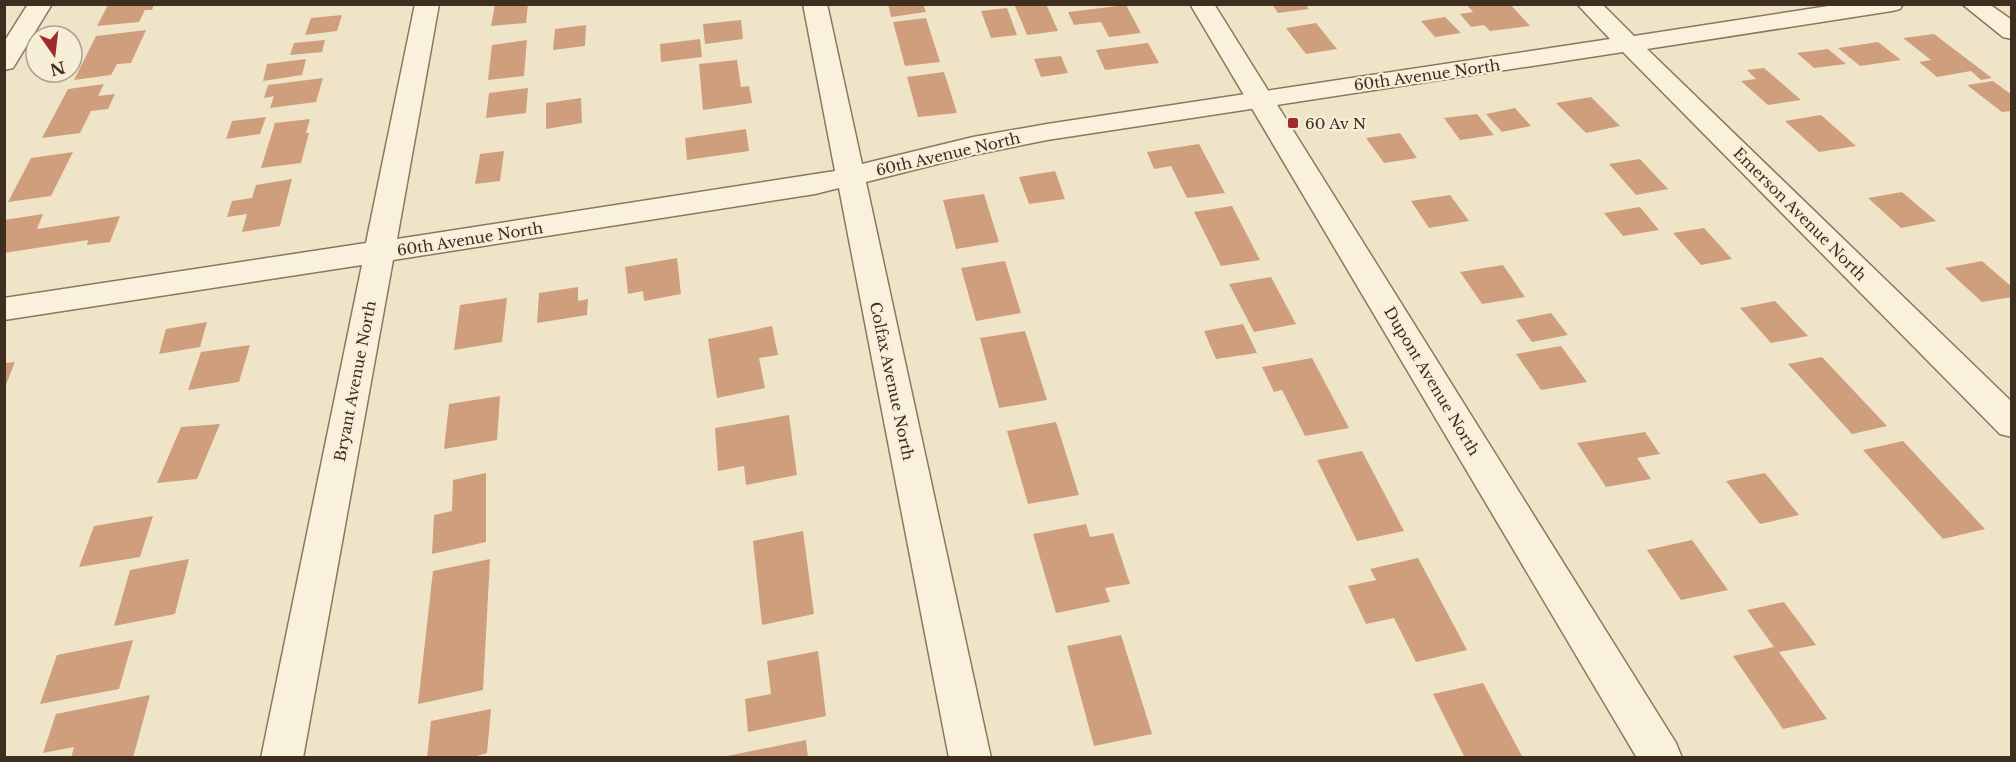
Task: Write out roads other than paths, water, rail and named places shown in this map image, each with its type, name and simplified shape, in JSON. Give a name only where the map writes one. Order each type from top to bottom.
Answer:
[{"type":"street","points":[[4,63],[39,4]]},
{"type":"street","name":"Bryant Avenue North","points":[[282,758],[427,4]]},
{"type":"street","name":"Colfax Avenue North","points":[[815,4],[970,758]]},
{"type":"street","name":"Dupont Avenue North","points":[[1202,4],[1661,758]]},
{"type":"street","name":"Emerson Avenue North","points":[[1588,4],[2012,424]]},
{"type":"street","name":"60th Avenue North","points":[[4,309],[803,187],[850,178],[973,146],[1892,4]]},
{"type":"street","points":[[1973,4],[2012,32]]},
{"type":"place","name":"60 Av N","points":[[1293,123]]}]
